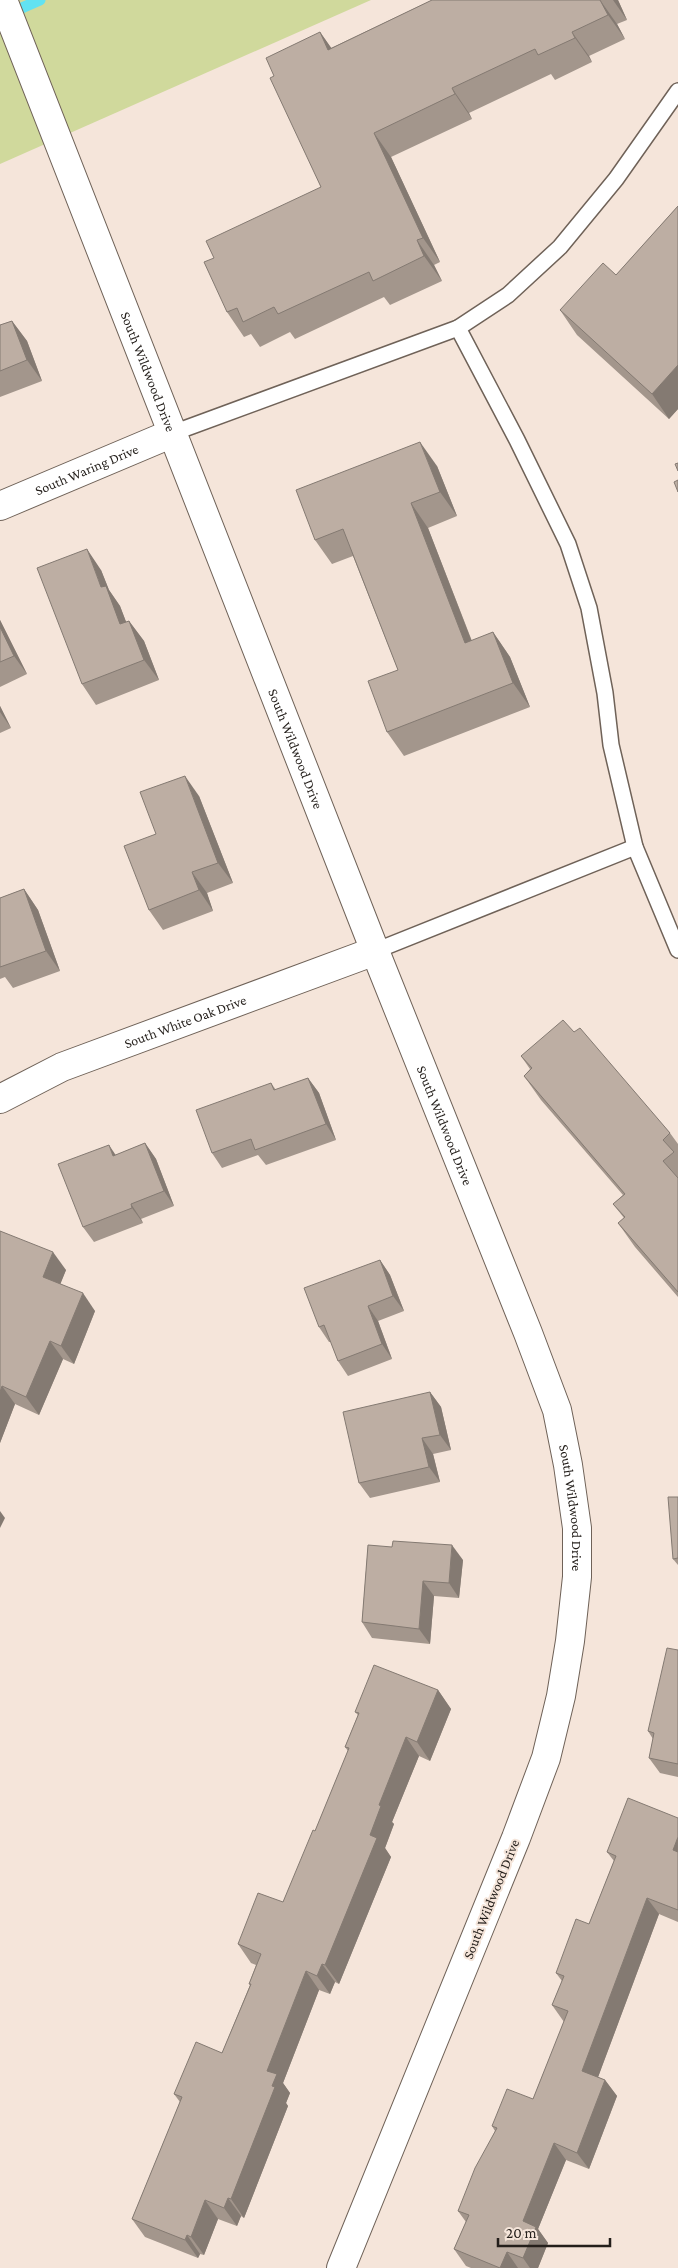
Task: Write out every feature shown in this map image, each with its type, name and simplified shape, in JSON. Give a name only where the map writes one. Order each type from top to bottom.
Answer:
[{"type":"street","name":"South Wildwood Drive","points":[[2,0],[173,433],[374,951],[528,1333],[557,1410],[568,1465],[577,1528],[577,1577],[570,1641],[561,1696],[546,1758],[516,1838],[341,2268]]},
{"type":"street","name":"South Waring Drive","points":[[0,506],[173,433]]},
{"type":"street","name":"South White Oak Drive","points":[[0,1099],[62,1067],[374,951]]},
{"type":"lane","points":[[173,433],[458,328],[508,295],[560,247],[616,178],[678,91]]},
{"type":"lane","points":[[458,328],[568,544],[589,608],[605,693],[611,745],[635,848],[678,950]]},
{"type":"lane","points":[[374,951],[635,848]]},
{"type":"green space","points":[[0,0],[371,0],[0,164]]},
{"type":"building","points":[[432,0],[600,0],[608,15],[572,32],[575,38],[538,55],[535,49],[452,88],[455,94],[374,133],[423,238],[417,240],[424,256],[373,281],[369,272],[278,314],[274,307],[243,322],[237,308],[227,312],[204,262],[214,258],[206,241],[321,187],[270,78],[274,76],[266,58],[320,32],[328,50]]},
{"type":"building","points":[[678,206],[678,365],[652,394],[560,310],[603,263],[616,275]]},
{"type":"building","points":[[12,321],[27,360],[0,371],[0,325]]},
{"type":"building","points":[[420,442],[440,492],[411,503],[465,643],[493,632],[513,683],[387,732],[368,681],[398,670],[343,529],[315,540],[296,490]]},
{"type":"building","points":[[678,480],[678,492],[674,482]]},
{"type":"building","points":[[87,549],[101,587],[106,586],[120,624],[129,621],[144,660],[82,684],[37,568]]},
{"type":"building","points":[[0,627],[14,656],[0,662]]},
{"type":"building","points":[[185,776],[218,863],[192,872],[199,890],[149,910],[124,846],[156,834],[140,792]]},
{"type":"building","points":[[24,889],[46,951],[0,967],[0,898]]},
{"type":"building","points":[[563,1020],[574,1032],[580,1028],[670,1133],[663,1140],[674,1152],[663,1161],[678,1178],[678,1292],[618,1223],[625,1217],[613,1204],[625,1194],[524,1076],[532,1068],[521,1056]]},
{"type":"building","points":[[308,1078],[326,1124],[255,1150],[251,1139],[212,1153],[196,1110],[271,1083],[274,1090]]},
{"type":"building","points":[[145,1143],[164,1191],[131,1204],[132,1208],[83,1227],[58,1164],[109,1145],[113,1156]]},
{"type":"building","points":[[0,1231],[53,1252],[43,1277],[83,1293],[61,1346],[50,1341],[26,1397],[2,1386],[0,1392]]},
{"type":"building","points":[[380,1260],[393,1296],[368,1306],[382,1344],[338,1361],[324,1325],[319,1327],[304,1288]]},
{"type":"building","points":[[430,1392],[440,1435],[422,1438],[429,1467],[359,1483],[343,1412]]},
{"type":"building","points":[[668,1497],[678,1497],[678,1558],[673,1559]]},
{"type":"building","points":[[393,1541],[452,1545],[449,1583],[423,1581],[419,1629],[362,1622],[368,1545],[392,1547]]},
{"type":"building","points":[[667,1648],[678,1650],[678,1764],[649,1758],[654,1733],[648,1731]]},
{"type":"building","points":[[374,1665],[438,1690],[417,1742],[406,1737],[379,1805],[381,1806],[370,1835],[377,1838],[325,1965],[322,1964],[317,1976],[306,1971],[267,2071],[277,2074],[272,2086],[275,2087],[231,2199],[228,2198],[224,2208],[205,2200],[191,2237],[187,2235],[185,2240],[132,2219],[182,2097],[174,2094],[196,2042],[222,2053],[251,1984],[249,1984],[261,1954],[238,1944],[258,1893],[283,1902],[349,1748],[345,1747],[359,1713],[355,1712]]},
{"type":"building","points":[[628,1798],[678,1818],[678,1837],[673,1850],[678,1852],[678,1910],[647,1898],[582,2071],[605,2080],[577,2153],[554,2143],[523,2221],[536,2227],[523,2258],[507,2252],[500,2268],[454,2249],[469,2215],[458,2211],[475,2168],[497,2128],[492,2126],[507,2089],[533,2099],[568,2011],[552,2005],[564,1976],[556,1973],[576,1919],[589,1924],[616,1856],[607,1852]]},
{"type":"waterway","points":[[8,14],[40,0]]}]
